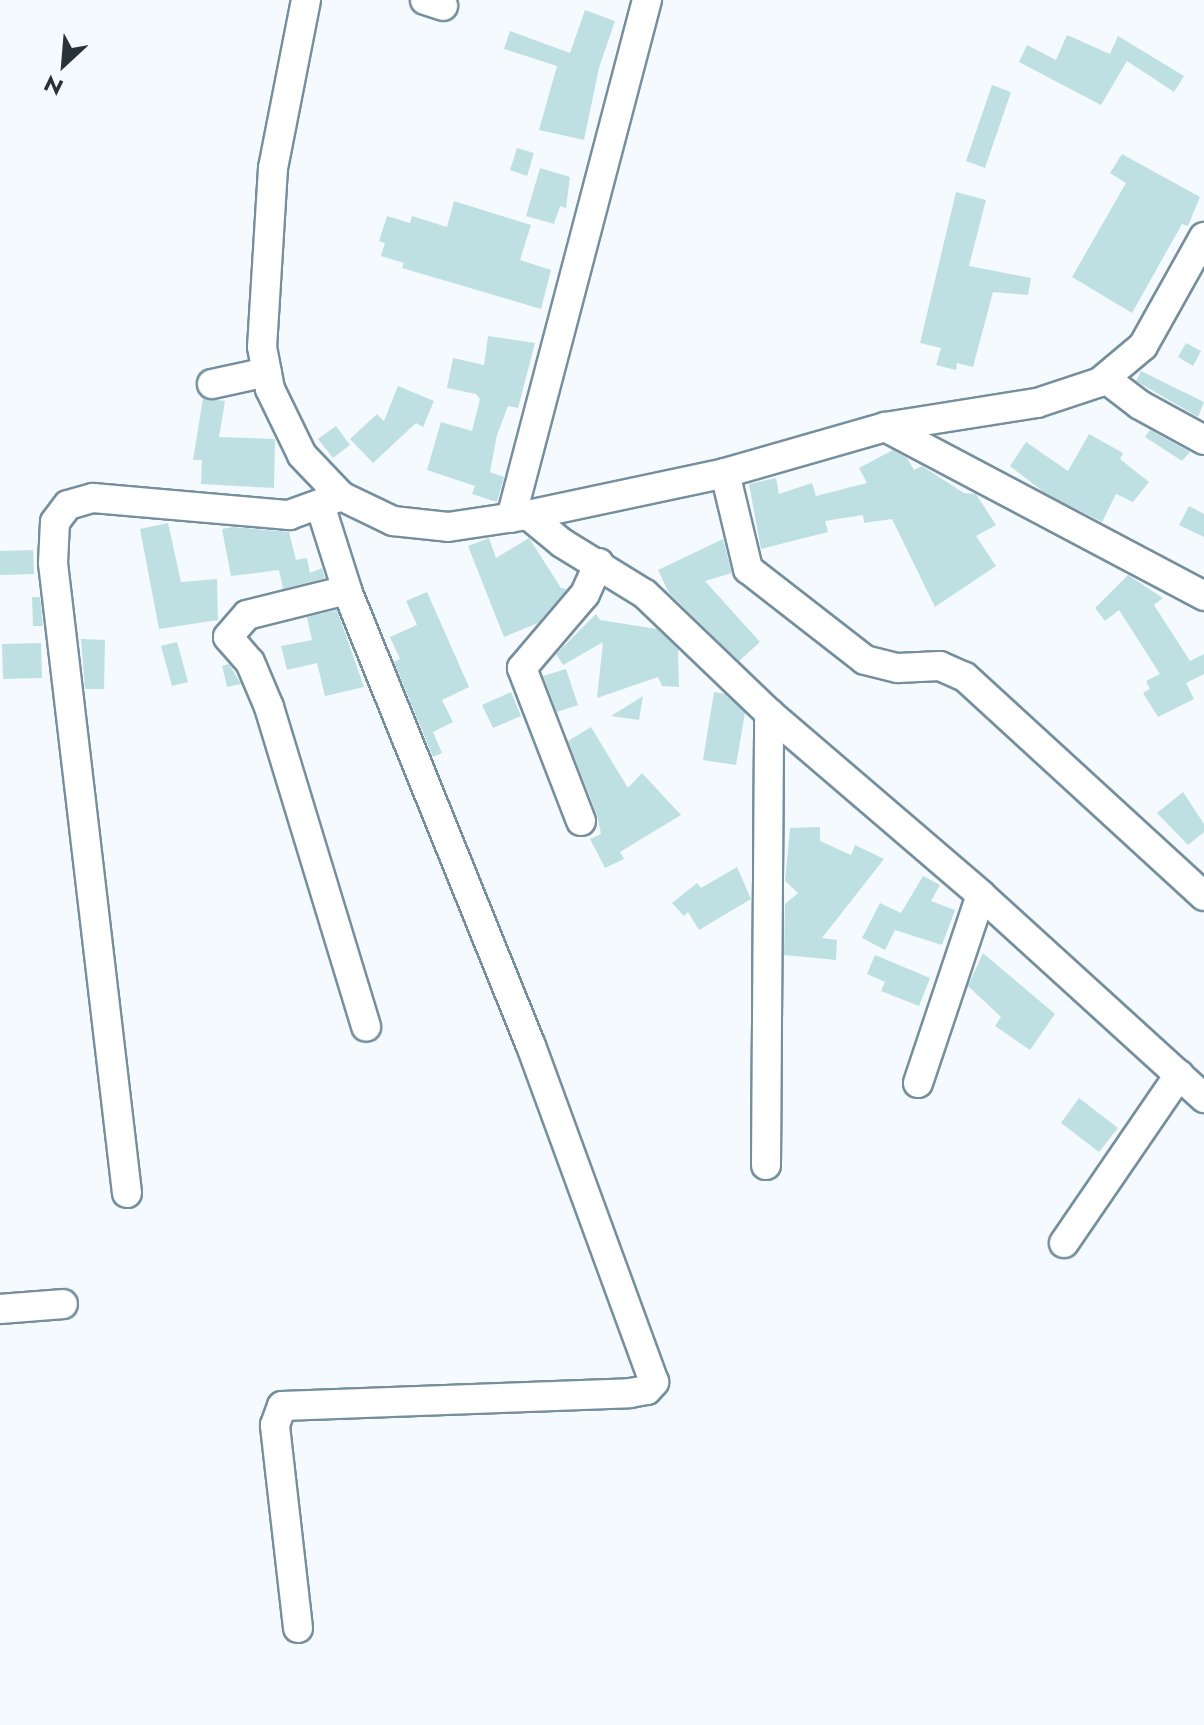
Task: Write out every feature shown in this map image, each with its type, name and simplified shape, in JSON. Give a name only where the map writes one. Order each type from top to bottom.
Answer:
[{"type":"street","points":[[298,1628],[275,1425],[282,1406],[630,1393],[647,1390],[654,1382],[531,1046],[347,590],[331,500],[302,455],[267,372],[262,296],[273,168],[306,0]]},
{"type":"street","points":[[520,516],[647,0]]},
{"type":"street","points":[[127,1193],[53,563],[55,522],[68,505],[93,498],[289,515],[331,500],[393,521],[426,527],[520,516],[725,473],[885,427],[1037,403],[1106,379],[1143,346],[1204,237]]},
{"type":"street","points":[[212,384],[267,372]]},
{"type":"street","points":[[1106,379],[1140,405],[1204,440]]},
{"type":"street","points":[[885,427],[1204,596]]},
{"type":"street","points":[[725,473],[748,569],[865,660],[898,668],[940,666],[965,677],[1204,896]]},
{"type":"street","points":[[520,516],[645,594],[769,713],[981,895],[1204,1098]]},
{"type":"street","points":[[581,821],[522,668],[585,594],[599,563]]},
{"type":"street","points":[[347,590],[247,615],[228,637],[250,662],[269,707],[366,1027]]},
{"type":"street","points":[[766,1165],[769,713]]},
{"type":"street","points":[[918,1083],[981,895]]},
{"type":"street","points":[[1064,1243],[1179,1075]]},
{"type":"street","points":[[0,1309],[63,1304]]},
{"type":"building","points":[[585,10],[615,21],[599,68],[584,140],[539,130],[557,66],[504,49],[510,31],[570,53]]},
{"type":"building","points":[[1067,35],[1110,54],[1118,36],[1184,76],[1174,92],[1127,61],[1101,105],[1019,62],[1027,45],[1056,60]]},
{"type":"building","points":[[992,85],[1011,92],[985,168],[966,161]]},
{"type":"building","points":[[517,148],[534,153],[527,176],[510,170]]},
{"type":"building","points":[[1122,154],[1200,197],[1188,226],[1182,224],[1132,313],[1072,277],[1126,183],[1110,173]]},
{"type":"building","points":[[540,168],[570,177],[566,208],[560,206],[554,224],[526,216]]},
{"type":"building","points":[[956,192],[986,200],[969,266],[1031,278],[1028,295],[993,292],[973,367],[957,363],[956,370],[936,365],[941,348],[920,343]]},
{"type":"building","points":[[454,201],[531,225],[520,260],[551,270],[541,309],[402,268],[404,263],[381,256],[385,243],[379,241],[387,216],[410,223],[412,216],[447,227]]},
{"type":"building","points":[[488,336],[535,343],[518,408],[508,406],[497,435],[490,472],[504,477],[497,502],[472,494],[475,486],[427,470],[441,422],[472,431],[480,399],[476,394],[447,388],[453,358],[484,365]]},
{"type":"building","points":[[1186,343],[1201,351],[1193,366],[1178,357]]},
{"type":"building","points":[[1141,371],[1204,402],[1198,417],[1136,381]]},
{"type":"building","points":[[398,386],[434,401],[423,427],[416,423],[373,463],[350,439],[377,414],[384,421]]},
{"type":"building","points":[[203,398],[225,401],[219,437],[275,439],[274,488],[201,484],[202,460],[193,460]]},
{"type":"building","points":[[336,426],[350,445],[333,458],[318,439]]},
{"type":"building","points":[[1150,430],[1190,452],[1182,461],[1145,437]]},
{"type":"building","points":[[1089,434],[1123,453],[1120,459],[1149,482],[1133,502],[1116,494],[1102,522],[1045,493],[1010,466],[1026,442],[1068,471]]},
{"type":"building","points":[[893,450],[907,458],[914,470],[922,466],[964,493],[976,494],[996,525],[976,536],[996,566],[935,607],[892,519],[864,523],[863,515],[825,521],[828,532],[761,549],[749,484],[776,478],[779,494],[812,483],[816,496],[867,483],[859,468]]},
{"type":"building","points":[[1189,506],[1204,514],[1204,537],[1179,525]]},
{"type":"building","points":[[168,523],[181,582],[217,579],[218,620],[159,629],[140,529]]},
{"type":"building","points":[[232,527],[289,532],[296,560],[307,558],[310,573],[322,568],[325,578],[283,589],[279,570],[231,576],[222,529]]},
{"type":"building","points":[[489,538],[496,558],[529,538],[561,588],[567,589],[538,623],[504,637],[468,546]]},
{"type":"building","points":[[723,539],[732,573],[705,581],[760,642],[739,661],[669,593],[658,570]]},
{"type":"building","points":[[33,550],[34,574],[0,575],[0,551]]},
{"type":"building","points":[[1128,575],[1163,598],[1154,605],[1190,661],[1204,654],[1204,674],[1186,683],[1194,699],[1158,717],[1143,693],[1150,689],[1146,681],[1160,674],[1119,610],[1105,621],[1095,608]]},
{"type":"building","points":[[427,592],[469,687],[442,700],[453,722],[433,732],[442,753],[433,757],[394,662],[400,659],[390,637],[417,625],[406,601]]},
{"type":"building","points":[[32,597],[40,597],[43,626],[33,626]]},
{"type":"building","points":[[337,610],[364,687],[325,696],[317,663],[287,670],[281,646],[312,640],[307,617]]},
{"type":"building","points":[[596,614],[600,620],[657,629],[678,649],[679,687],[662,686],[658,677],[597,698],[603,642],[563,665],[556,654]]},
{"type":"building","points":[[81,639],[105,640],[104,689],[85,689]]},
{"type":"building","points":[[177,642],[188,682],[172,686],[161,646]]},
{"type":"building","points":[[41,643],[42,678],[3,679],[2,644]]},
{"type":"building","points":[[229,664],[241,684],[227,687],[222,666]]},
{"type":"building","points":[[566,669],[578,705],[557,712],[543,676]]},
{"type":"building","points":[[511,692],[521,716],[493,728],[482,705]]},
{"type":"building","points":[[714,692],[725,694],[745,713],[736,765],[703,760]]},
{"type":"building","points":[[643,696],[639,720],[611,716]]},
{"type":"building","points":[[591,727],[628,788],[642,773],[681,815],[620,852],[624,859],[605,868],[590,839],[601,834],[597,815],[568,741]]},
{"type":"building","points":[[1183,792],[1204,824],[1204,832],[1188,845],[1157,813]]},
{"type":"building","points":[[820,827],[820,841],[851,855],[855,845],[884,859],[822,938],[837,940],[836,960],[784,955],[785,904],[798,893],[785,881],[790,828]]},
{"type":"building","points":[[737,867],[751,899],[699,930],[688,912],[684,916],[672,903],[697,883],[701,888]]},
{"type":"building","points":[[923,876],[940,885],[931,901],[955,910],[942,945],[895,930],[885,950],[862,938],[880,903],[901,913]]},
{"type":"building","points":[[983,953],[1055,1014],[1030,1050],[995,1026],[1001,1017],[968,986]]},
{"type":"building","points":[[875,955],[930,978],[919,1006],[881,991],[885,982],[867,974]]},
{"type":"building","points":[[1079,1098],[1118,1128],[1099,1152],[1061,1123]]}]
